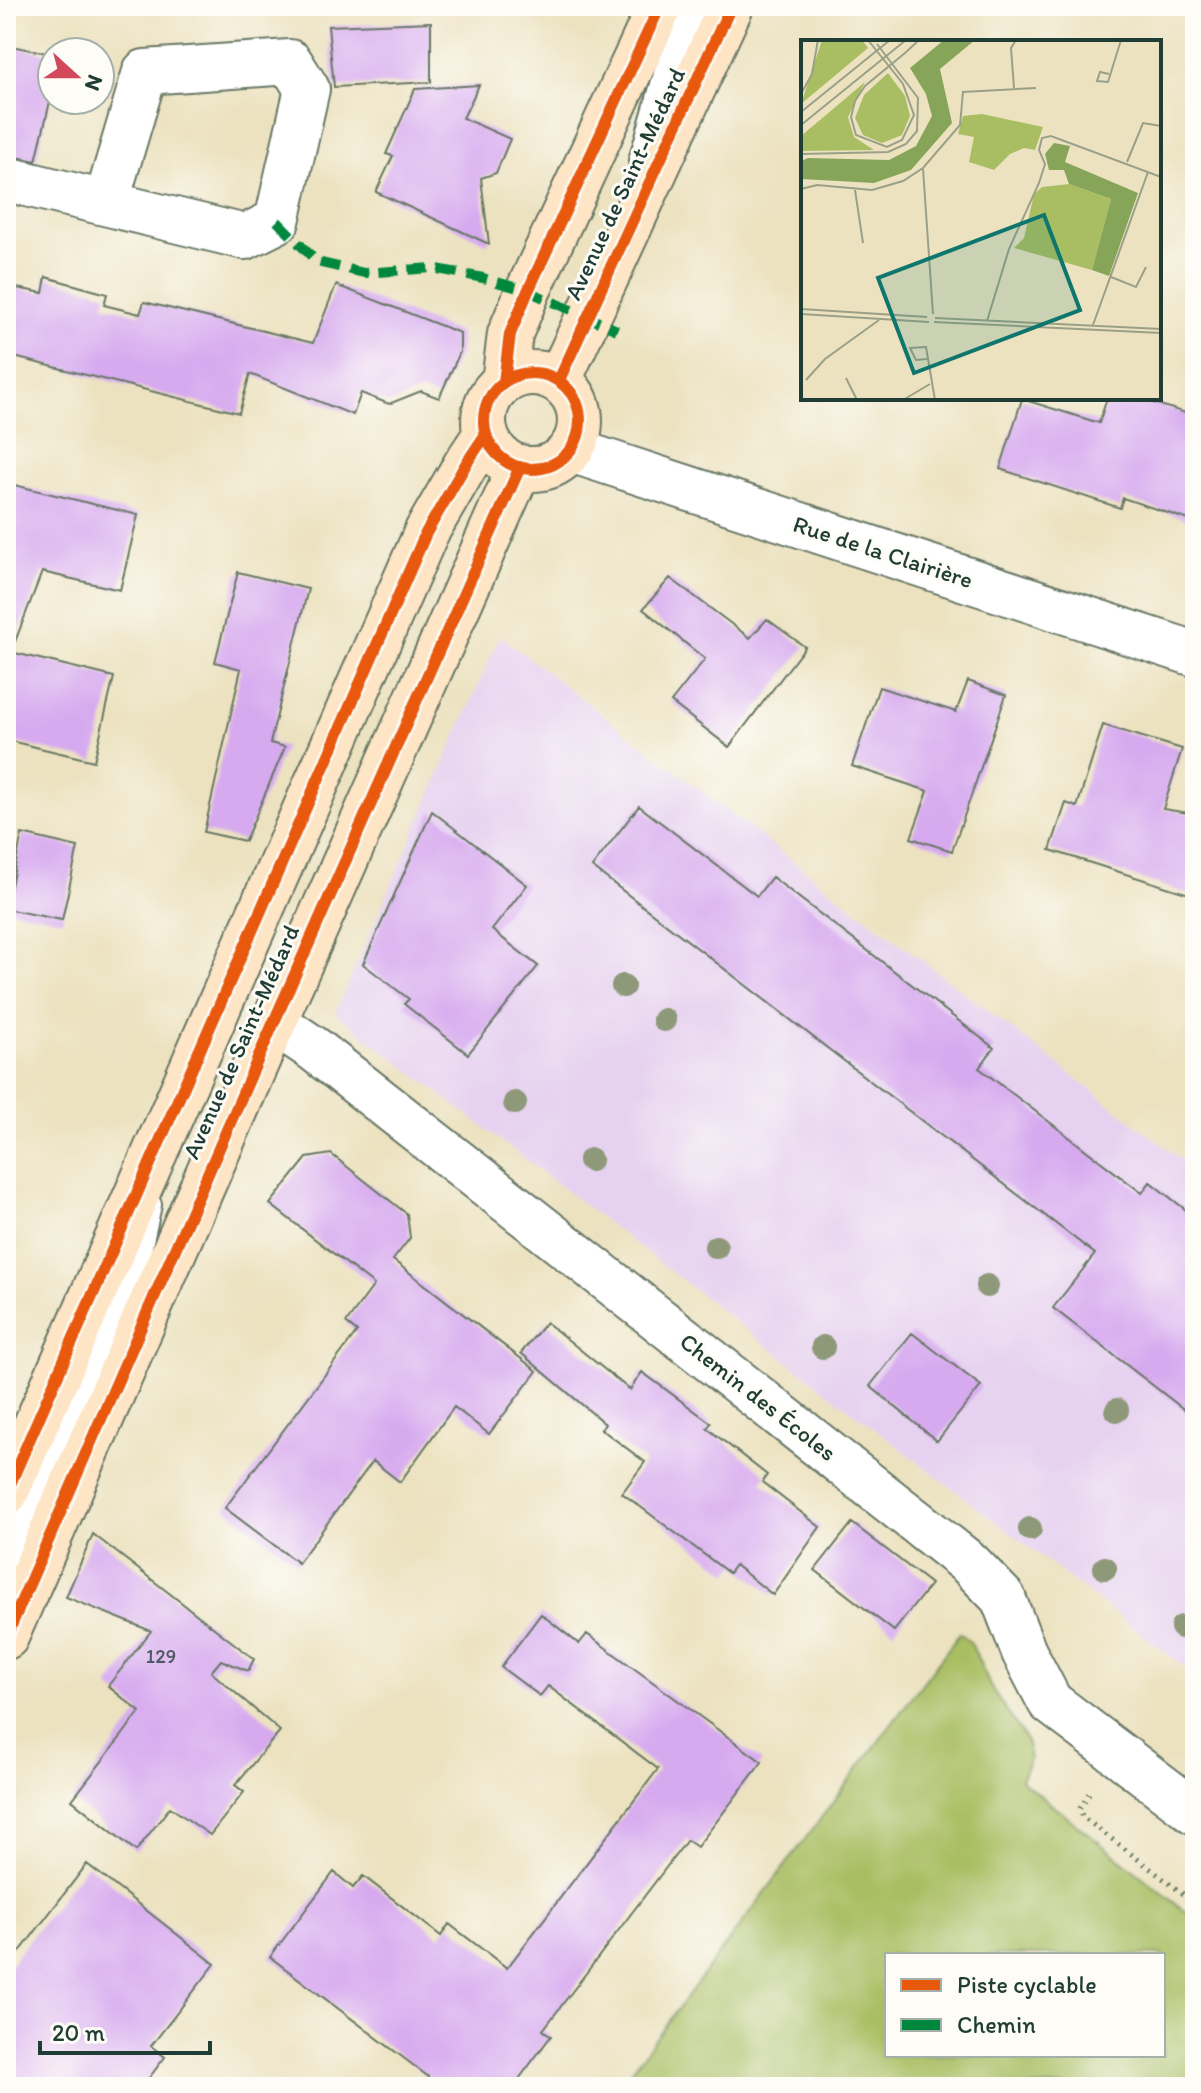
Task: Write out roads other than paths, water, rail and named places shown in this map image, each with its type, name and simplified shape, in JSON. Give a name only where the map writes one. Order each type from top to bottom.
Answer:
[{"type":"main road","name":"Avenue de Saint-Médard","points":[[504,382],[510,334],[660,6]]},
{"type":"main road","name":"Avenue de Saint-Médard","points":[[559,380],[731,6]]},
{"type":"main road","points":[[531,372],[559,380],[578,405],[578,436],[571,450],[548,467],[534,469],[505,461],[493,449],[486,434],[484,420],[487,405],[504,382],[531,372]]},
{"type":"main road","name":"Avenue de Saint-Médard","points":[[6,1493],[426,533],[486,434]]},
{"type":"main road","name":"Avenue de Saint-Médard","points":[[6,1637],[520,467]]},
{"type":"main road","points":[[224,995],[274,1022]]},
{"type":"street","points":[[6,179],[245,237],[277,221],[307,89],[290,62],[145,72],[106,203]]},
{"type":"street","name":"Rue de la Clairière","points":[[571,450],[1195,654]]},
{"type":"street","name":"Chemin des Écoles","points":[[274,1022],[314,1049],[970,1564],[1003,1598],[1024,1652],[1050,1702],[1195,1812]]},
{"type":"lane","name":"Avenue de Saint-Médard","points":[[611,267],[667,71],[697,6]]},
{"type":"lane","points":[[6,1562],[136,1263],[167,1127]]}]
